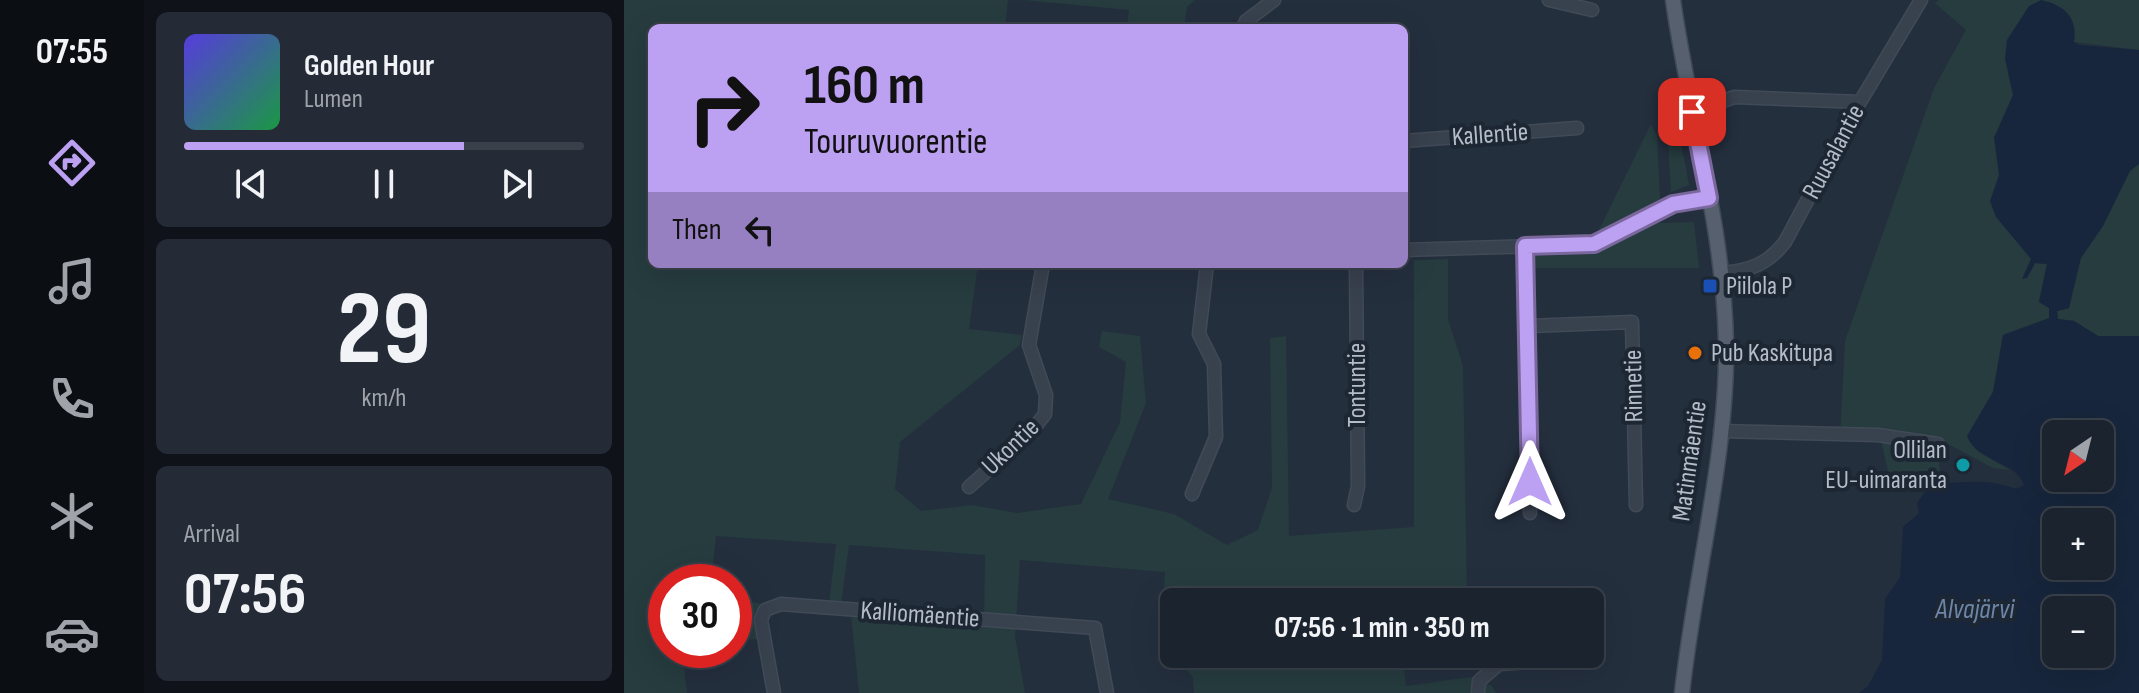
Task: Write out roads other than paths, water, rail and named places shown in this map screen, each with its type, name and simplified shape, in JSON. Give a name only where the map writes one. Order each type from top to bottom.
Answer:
[{"type":"main road","name":"Matinmäentie","points":[[1673,0],[1723,273],[1726,346],[1720,431],[1682,693]]},
{"type":"street","points":[[1245,24],[1274,0]]},
{"type":"street","points":[[1549,0],[1592,10]]},
{"type":"street","name":"Ruusalantie","points":[[1723,273],[1754,269],[1774,257],[1785,242],[1917,1]]},
{"type":"street","points":[[1708,107],[1734,97],[1860,102]]},
{"type":"street","name":"Kallentie","points":[[1408,141],[1577,128]]},
{"type":"street","points":[[1408,250],[1594,244],[1673,204],[1709,198]]},
{"type":"street","points":[[1525,246],[1529,326],[1530,513]]},
{"type":"street","name":"Ukontie","points":[[969,487],[1031,432],[1045,414],[1046,395],[1029,345],[1042,268]]},
{"type":"street","points":[[1192,494],[1216,437],[1214,364],[1199,334],[1207,268]]},
{"type":"street","name":"Tontuntie","points":[[1354,505],[1358,486],[1356,268]]},
{"type":"street","name":"Rinnetie","points":[[1529,326],[1632,322],[1636,505]]},
{"type":"street","points":[[1720,431],[1878,435],[1938,444]]},
{"type":"street","name":"Kalliomäentie","points":[[774,693],[761,620],[765,610],[781,604],[1095,628],[1107,693]]},
{"type":"street","points":[[1478,693],[1479,681],[1494,668]]},
{"type":"water","name":"Alvajärvi","points":[[2041,0],[2056,5],[2068,14],[2074,26],[2074,42],[2079,45],[2139,50],[2139,164],[2130,171],[2103,226],[2081,258],[2069,308],[2057,311],[2058,319],[2074,321],[2098,336],[2139,336],[2139,693],[1859,693],[1868,686],[1882,660],[1885,599],[1900,577],[1903,527],[1919,513],[1917,503],[1930,485],[1984,482],[2016,489],[2024,485],[2013,471],[1979,452],[1967,436],[1993,392],[2003,335],[2049,318],[2049,308],[2039,302],[2047,264],[2035,263],[2027,278],[2022,279],[2031,259],[1996,217],[1990,201],[1999,175],[1994,138],[2013,95],[2005,59],[2007,40],[2029,6]]},
{"type":"place","name":"Piilola P","points":[[1710,286]]},
{"type":"place","name":"Pub Kaskitupa","points":[[1695,353]]},
{"type":"place","name":"Ollilan EU-uimaranta","points":[[1963,465]]}]
